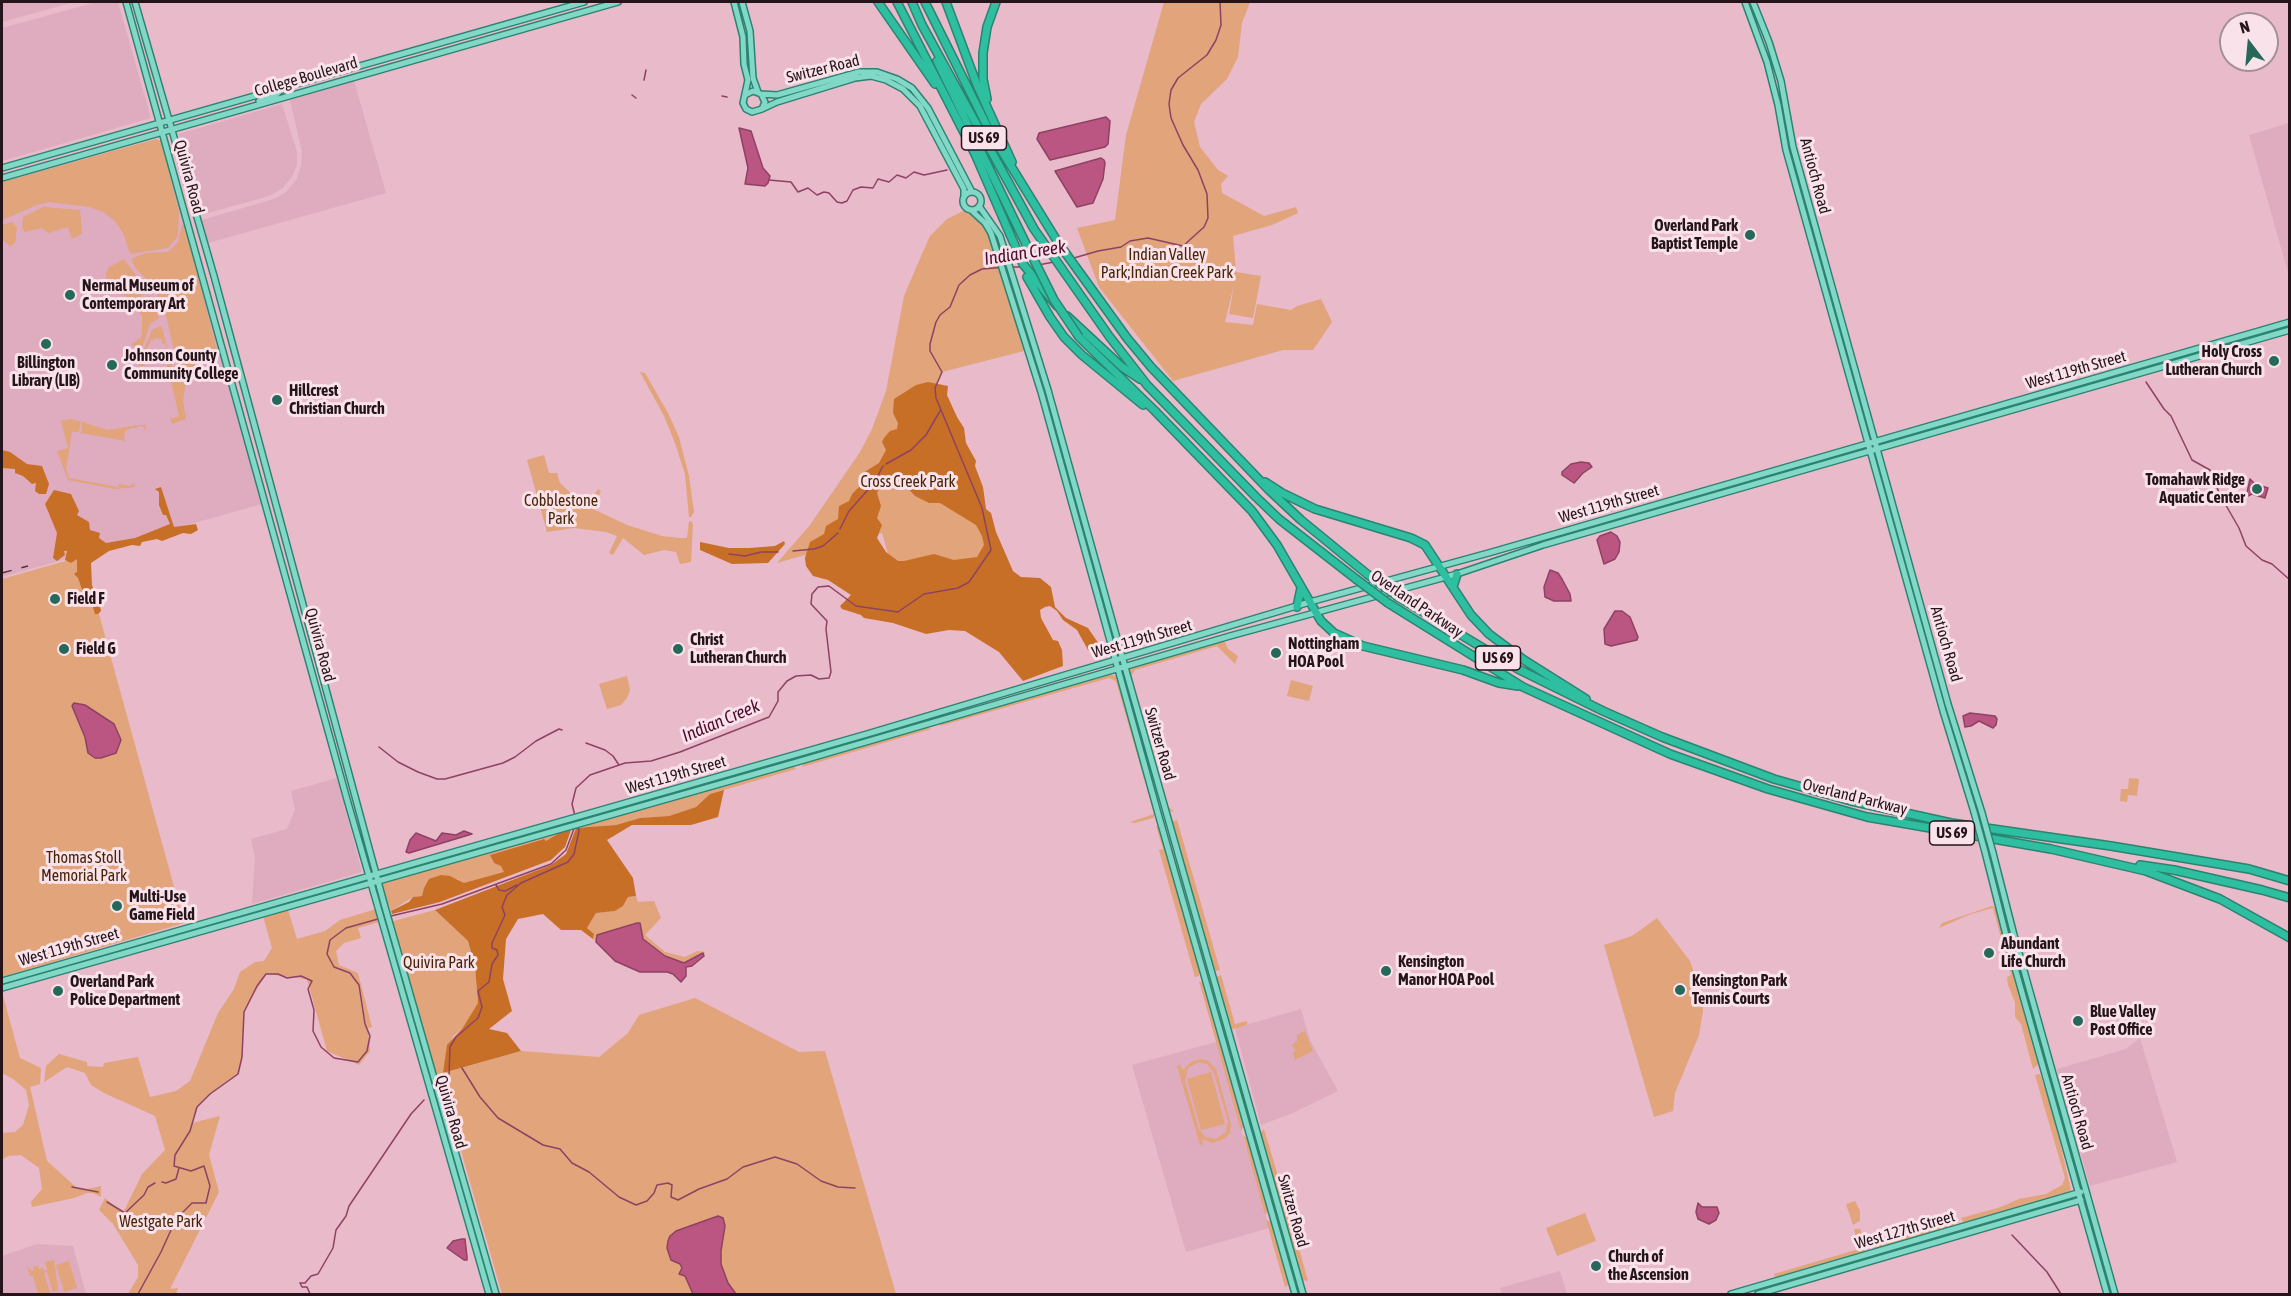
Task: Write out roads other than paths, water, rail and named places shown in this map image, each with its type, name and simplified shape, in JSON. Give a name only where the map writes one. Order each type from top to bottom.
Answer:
[{"type":"highway","points":[[878,2],[943,97],[949,102]]},
{"type":"highway","points":[[897,2],[979,163],[1023,264],[1050,316],[1073,346],[1171,428]]},
{"type":"highway","name":"Overland Parkway","points":[[912,2],[922,25],[1048,249],[1108,336],[1147,384],[1198,439],[1271,511],[1388,603],[1523,687],[1670,754],[1768,789],[1831,808],[1903,824],[2051,849],[2146,871],[2220,899],[2289,938]]},
{"type":"highway","name":"Overland Parkway","points":[[925,2],[990,132],[1077,270],[1151,367],[1251,472],[1301,520],[1398,597],[1518,669],[1603,711]]},
{"type":"highway","points":[[946,2],[977,85],[1026,191]]},
{"type":"highway","points":[[991,117],[984,89],[982,62],[985,35],[996,2]]},
{"type":"highway","points":[[922,25],[932,52],[1054,300],[1079,337],[1260,521],[1277,545],[1316,613],[1334,633],[1356,644],[1463,670],[1499,683],[1523,687]]},
{"type":"highway","points":[[1028,274],[1070,319],[1122,367],[1147,384]]},
{"type":"highway","points":[[1251,472],[1282,493],[1315,509],[1417,540],[1425,545],[1471,615],[1494,638],[1603,711]]},
{"type":"highway","points":[[1453,587],[1457,574]]},
{"type":"highway","points":[[1297,607],[1301,588]]},
{"type":"highway","name":"US 69","points":[[1603,711],[1662,737],[1747,769],[1851,801],[1951,823],[2112,846],[2249,869],[2289,881]]},
{"type":"highway","points":[[2102,860],[2174,870],[2289,898]]},
{"type":"main road","name":"Quivira Road","points":[[126,2],[378,909],[489,1294]]},
{"type":"main road","name":"Quivira Road","points":[[135,2],[170,120],[385,907],[496,1294]]},
{"type":"main road","name":"College Boulevard","points":[[2,168],[584,2]]},
{"type":"main road","name":"College Boulevard","points":[[2,178],[618,2]]},
{"type":"main road","points":[[734,2],[742,35],[748,82],[743,103],[746,109],[756,112],[762,109],[765,102],[752,70],[750,34],[742,2]]},
{"type":"main road","name":"Antioch Road","points":[[1745,2],[1762,44],[1773,83],[1786,150],[1867,444],[1944,716],[1974,812],[2008,943],[2107,1294]]},
{"type":"main road","name":"Antioch Road","points":[[1753,2],[1781,81],[1792,147],[1874,442],[1982,813],[2115,1294]]},
{"type":"main road","points":[[742,35],[750,34]]},
{"type":"main road","name":"Switzer Road","points":[[760,93],[777,95],[854,72],[872,71],[903,82],[916,92],[928,108],[964,189],[962,200],[964,206],[985,223],[991,233],[1041,392],[1295,1294]]},
{"type":"main road","points":[[282,98],[287,90],[316,82],[319,77]]},
{"type":"main road","name":"Switzer Road","points":[[762,109],[777,102],[855,78],[887,77]]},
{"type":"main road","points":[[248,107],[251,103],[276,95],[285,87]]},
{"type":"main road","points":[[800,87],[802,94]]},
{"type":"main road","points":[[745,95],[753,91],[760,93]]},
{"type":"main road","name":"Switzer Road","points":[[938,132],[972,192],[979,195],[981,201],[979,206],[1000,236],[1007,257],[1048,390],[1122,659],[1303,1294]]},
{"type":"main road","points":[[964,195],[972,192]]},
{"type":"main road","points":[[971,210],[979,206]]},
{"type":"main road","name":"West 119th Street","points":[[2,981],[1141,654],[1310,602],[2289,322]]},
{"type":"main road","name":"West 119th Street","points":[[2,988],[1230,636],[1457,574],[1543,545],[2289,330]]},
{"type":"main road","points":[[1118,642],[1126,651],[1141,654]]},
{"type":"main road","name":"West 127th Street","points":[[1731,1294],[2086,1191]]},
{"type":"main road","name":"West 127th Street","points":[[1758,1294],[2088,1198]]},
{"type":"waterway","name":"Indian Creek","points":[[1074,258],[1121,247],[1130,241],[1148,238],[1183,246],[1204,227],[1208,218],[1207,194],[1198,170],[1171,118],[1169,104],[1171,90],[1178,78],[1207,55],[1216,40],[1221,25],[1220,2]]},
{"type":"waterway","points":[[644,80],[646,70]]},
{"type":"waterway","points":[[632,95],[636,98]]},
{"type":"waterway","points":[[722,96],[727,97]]},
{"type":"waterway","points":[[769,180],[791,182],[798,192],[808,188],[817,195],[824,192],[829,193],[837,202],[842,203],[847,201],[853,190],[861,187],[873,188],[878,179],[889,182],[897,175],[906,178],[914,172],[924,175],[947,170]]},
{"type":"waterway","name":"Indian Creek","points":[[1038,265],[1054,262]]},
{"type":"waterway","name":"Indian Creek","points":[[575,816],[572,804],[576,788],[590,775],[625,763],[651,761],[680,752],[769,717],[778,701],[778,692],[787,681],[796,676],[811,675],[819,679],[829,678],[831,672],[827,621],[811,604],[812,594],[818,587],[829,586],[856,606],[898,612],[924,594],[958,588],[969,582],[991,550],[982,508],[936,398],[935,388],[942,372],[930,351],[930,344],[936,322],[940,315],[950,307],[959,285],[970,275],[982,269],[1007,267]]},
{"type":"waterway","name":"Indian Creek","points":[[1012,267],[1022,267]]},
{"type":"waterway","points":[[2146,382],[2171,416],[2192,460],[2210,470],[2246,546],[2290,580]]},
{"type":"waterway","points":[[886,464],[911,450],[926,435],[940,411]]},
{"type":"waterway","points":[[840,529],[849,511],[874,483],[883,466]]},
{"type":"waterway","points":[[793,551],[823,546],[838,533]]},
{"type":"waterway","points":[[729,554],[745,556],[761,552],[778,552]]},
{"type":"waterway","points":[[379,747],[398,762],[418,772],[437,779],[445,779],[503,763],[536,741],[559,729],[562,730]]},
{"type":"waterway","points":[[586,743],[605,750],[619,765]]},
{"type":"waterway","name":"Indian Creek","points":[[391,916],[442,904],[551,864],[566,850],[575,826]]},
{"type":"waterway","points":[[445,1079],[449,1076],[450,1047],[456,1037],[478,1018],[482,1007],[478,991],[489,982],[492,964],[498,955],[497,950],[492,948],[492,943],[505,915],[502,907],[507,895],[521,883],[568,862],[574,854],[578,827]]},
{"type":"waterway","points":[[496,885],[499,890],[505,891],[517,885]]},
{"type":"waterway","name":"Indian Creek","points":[[138,1294],[176,1219],[192,1203],[206,1203],[210,1186],[204,1166],[191,1171],[174,1166],[175,1155],[190,1131],[197,1107],[210,1094],[238,1074],[242,1057],[244,1012],[257,986],[266,974],[278,974],[287,978],[301,976],[312,981],[308,989],[314,1010],[313,1031],[321,1047],[334,1058],[358,1062],[367,1051],[370,1036],[365,1024],[359,985],[350,973],[334,967],[327,954],[330,940],[346,928],[378,919]]},
{"type":"waterway","points":[[462,1068],[480,1097],[498,1118],[543,1145],[560,1149],[572,1163],[589,1172],[619,1197],[636,1205],[647,1201],[657,1185],[668,1183],[672,1185],[671,1197],[678,1200],[699,1189],[727,1179],[743,1167],[775,1157],[797,1164],[821,1181],[838,1187],[855,1188]]},
{"type":"waterway","points":[[310,1294],[307,1287],[302,1287],[300,1283],[305,1283],[311,1276],[318,1274],[333,1248],[336,1230],[346,1216],[349,1206],[411,1114],[424,1100]]},
{"type":"waterway","points":[[162,1182],[166,1183],[176,1179],[179,1168]]},
{"type":"waterway","points":[[107,1202],[125,1213],[144,1195],[148,1187],[155,1183]]},
{"type":"waterway","points":[[72,1187],[98,1192]]},
{"type":"waterway","points":[[2012,1235],[2047,1272],[2061,1294]]},
{"type":"railway","points":[[2,573],[28,566]]},
{"type":"place","name":"Overland Park Baptist Temple","points":[[1750,235]]},
{"type":"place","name":"Nermal Museum of Contemporary Art","points":[[70,295]]},
{"type":"place","name":"Billington Library (LIB)","points":[[46,344]]},
{"type":"place","name":"Holy Cross Lutheran Church","points":[[2274,361]]},
{"type":"place","name":"Johnson County Community College","points":[[112,365]]},
{"type":"place","name":"Hillcrest Christian Church","points":[[277,400]]},
{"type":"place","name":"Tomahawk Ridge Aquatic Center","points":[[2257,489]]},
{"type":"place","name":"Field F","points":[[55,599]]},
{"type":"place","name":"Field G","points":[[64,649]]},
{"type":"place","name":"Christ Lutheran Church","points":[[678,649]]},
{"type":"place","name":"Nottingham HOA Pool","points":[[1276,653]]},
{"type":"place","name":"Multi-Use Game Field","points":[[117,906]]},
{"type":"place","name":"Abundant Life Church","points":[[1989,953]]},
{"type":"place","name":"Kensington Manor HOA Pool","points":[[1386,971]]},
{"type":"place","name":"Kensington Park Tennis Courts","points":[[1680,990]]},
{"type":"place","name":"Overland Park Police Department","points":[[58,991]]},
{"type":"place","name":"Blue Valley Post Office","points":[[2078,1021]]},
{"type":"place","name":"Church of the Ascension","points":[[1596,1266]]},
{"type":"park label","name":"Indian Valley Park;Indian Creek Park","points":[[1167,264]]},
{"type":"park label","name":"Cross Creek Park","points":[[908,482]]},
{"type":"park label","name":"Cobblestone Park","points":[[561,510]]},
{"type":"park label","name":"Thomas Stoll Memorial Park","points":[[84,867]]},
{"type":"park label","name":"Quivira Park","points":[[439,963]]},
{"type":"park label","name":"Westgate Park","points":[[161,1222]]}]
